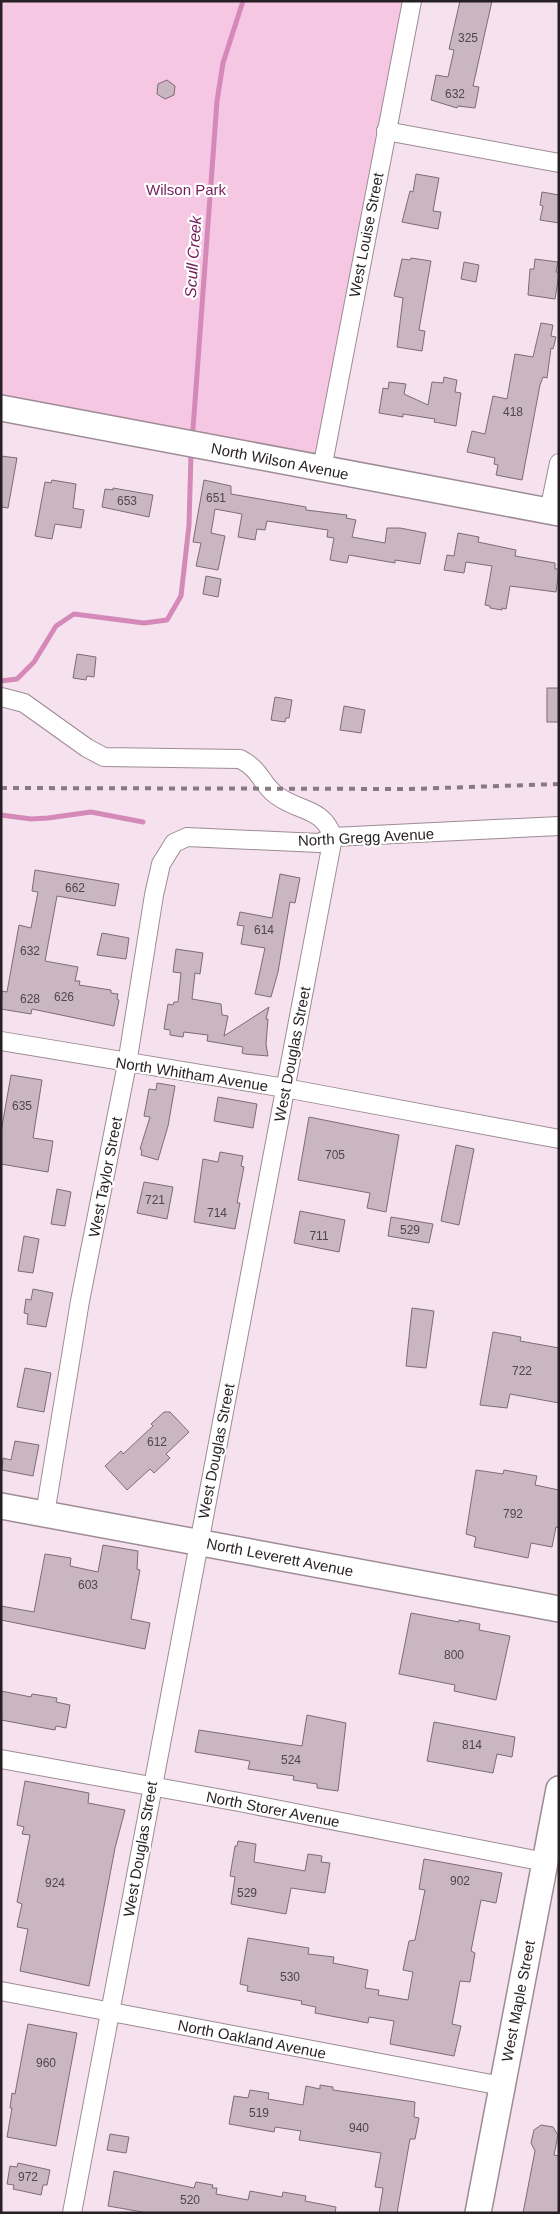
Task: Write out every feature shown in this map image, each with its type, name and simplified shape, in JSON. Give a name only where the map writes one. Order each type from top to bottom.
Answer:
[{"type":"street","name":"West Louise Street","points":[[322,468],[412,1]]},
{"type":"street","points":[[386,131],[559,163]]},
{"type":"street","name":"North Wilson Avenue","points":[[1,408],[554,512]]},
{"type":"street","points":[[554,512],[559,463]]},
{"type":"street","points":[[1,697],[24,703],[87,748],[104,757],[240,759],[252,765],[278,797],[323,818],[333,837]]},
{"type":"street","name":"North Gregg Avenue","points":[[174,843],[187,837],[319,843],[333,837],[559,826]]},
{"type":"street","name":"West Douglas Street","points":[[72,2213],[197,1541],[224,1416],[333,837]]},
{"type":"street","name":"West Taylor Street","points":[[45,1514],[80,1302],[127,1064],[154,895],[162,864],[174,843]]},
{"type":"street","name":"North Whitham Avenue","points":[[1,1041],[127,1064],[285,1088],[559,1139]]},
{"type":"street","name":"North Leverett Avenue","points":[[1,1506],[559,1609]]},
{"type":"street","name":"North Storer Avenue","points":[[1,1759],[545,1862]]},
{"type":"street","name":"West Maple Street","points":[[478,2213],[545,1862],[555,1831],[559,1789]]},
{"type":"street","name":"North Oakland Avenue","points":[[1,1991],[502,2086]]},
{"type":"green space","name":"Wilson Park","points":[[1,1],[412,1],[322,469],[1,408]]},
{"type":"building","points":[[460,1],[492,1],[473,86],[479,87],[475,108],[458,106],[457,108],[431,100],[436,75],[448,77],[454,50],[449,49]]},
{"type":"building","points":[[167,80],[175,86],[174,95],[165,99],[157,94],[158,84]]},
{"type":"building","points":[[416,174],[439,178],[433,211],[441,212],[438,229],[402,222],[410,191],[413,192]]},
{"type":"building","points":[[542,192],[559,195],[559,223],[540,220],[543,206],[540,205]]},
{"type":"building","points":[[411,258],[431,261],[419,330],[425,331],[422,351],[397,347],[403,298],[394,296],[402,259],[410,260]]},
{"type":"building","points":[[535,259],[558,262],[556,272],[559,272],[559,275],[555,299],[528,295],[530,269],[534,269]]},
{"type":"building","points":[[464,262],[479,265],[476,282],[461,279]]},
{"type":"building","points":[[541,323],[553,325],[551,336],[556,337],[553,349],[551,348],[547,378],[543,377],[540,385],[522,480],[496,475],[498,465],[494,464],[495,458],[467,452],[472,431],[485,434],[493,396],[507,399],[515,354],[533,357]]},
{"type":"building","points":[[444,377],[457,380],[455,392],[461,393],[456,426],[434,422],[435,419],[403,414],[403,417],[379,413],[383,388],[388,389],[389,382],[406,384],[404,394],[428,405],[432,382],[443,383]]},
{"type":"building","points":[[1,456],[17,458],[8,508],[1,507]]},
{"type":"building","points":[[52,480],[76,484],[73,508],[84,510],[81,528],[55,524],[52,539],[35,536],[45,482],[51,483]]},
{"type":"building","points":[[204,480],[231,486],[231,494],[306,507],[306,510],[347,515],[346,518],[356,520],[352,537],[385,543],[387,528],[400,528],[426,533],[420,564],[395,560],[395,563],[349,555],[347,563],[330,560],[334,538],[327,537],[328,530],[267,521],[265,530],[257,529],[255,540],[238,537],[242,514],[215,509],[211,533],[225,536],[218,570],[196,566],[201,543],[193,542]]},
{"type":"building","points":[[113,488],[153,495],[149,517],[102,507],[105,489],[113,490]]},
{"type":"building","points":[[458,533],[479,537],[478,542],[516,550],[515,556],[555,563],[555,569],[559,569],[556,592],[510,586],[506,609],[490,608],[490,606],[485,605],[492,566],[466,562],[464,573],[444,570],[447,555],[454,556]]},
{"type":"building","points":[[206,576],[221,579],[218,597],[203,594]]},
{"type":"building","points":[[77,654],[96,657],[94,677],[87,676],[86,680],[73,678]]},
{"type":"building","points":[[547,688],[559,688],[559,722],[547,722]]},
{"type":"building","points":[[275,697],[292,700],[289,718],[286,718],[285,722],[271,720]]},
{"type":"building","points":[[344,706],[365,710],[361,733],[340,730]]},
{"type":"building","points":[[35,870],[119,884],[115,906],[57,896],[45,961],[78,967],[75,981],[80,981],[79,985],[111,990],[111,993],[118,994],[117,999],[119,1000],[114,1026],[32,1009],[31,1014],[1,1009],[2,991],[7,992],[19,925],[31,928],[38,892],[32,891]]},
{"type":"building","points":[[280,874],[300,878],[295,903],[290,902],[278,972],[271,997],[255,994],[265,948],[241,944],[244,926],[237,925],[240,912],[272,918]]},
{"type":"building","points":[[102,933],[129,938],[126,959],[97,955]]},
{"type":"building","points":[[176,949],[203,953],[200,974],[195,973],[192,999],[221,1004],[222,1015],[228,1016],[224,1036],[269,1007],[266,1019],[268,1019],[266,1044],[268,1056],[245,1054],[242,1053],[243,1047],[207,1041],[208,1035],[184,1032],[183,1037],[170,1035],[170,1030],[164,1029],[168,1004],[173,1005],[174,1002],[178,1002],[181,973],[173,972]]},
{"type":"building","points":[[11,1075],[42,1080],[33,1138],[53,1141],[48,1172],[1,1164],[1,1132]]},
{"type":"building","points":[[157,1083],[175,1086],[168,1126],[158,1160],[141,1155],[142,1150],[140,1149],[150,1117],[144,1116],[149,1089],[156,1090]]},
{"type":"building","points":[[218,1097],[257,1104],[253,1128],[214,1121]]},
{"type":"building","points":[[309,1117],[399,1135],[386,1212],[367,1208],[370,1193],[298,1180]]},
{"type":"building","points":[[456,1145],[474,1149],[459,1225],[441,1221]]},
{"type":"building","points":[[220,1152],[243,1156],[241,1166],[244,1167],[237,1203],[240,1203],[235,1229],[194,1222],[203,1159],[218,1162]]},
{"type":"building","points":[[144,1182],[173,1187],[167,1219],[137,1213]]},
{"type":"building","points":[[57,1189],[71,1192],[65,1226],[51,1224]]},
{"type":"building","points":[[300,1211],[345,1220],[339,1252],[294,1243]]},
{"type":"building","points":[[391,1217],[433,1224],[429,1243],[388,1236]]},
{"type":"building","points":[[24,1236],[39,1239],[33,1273],[18,1271]]},
{"type":"building","points":[[33,1289],[53,1293],[46,1327],[27,1324],[28,1314],[24,1313],[26,1299],[31,1300]]},
{"type":"building","points":[[412,1308],[434,1311],[426,1368],[406,1366]]},
{"type":"building","points":[[493,1332],[521,1337],[520,1341],[559,1348],[559,1403],[510,1394],[507,1408],[480,1405]]},
{"type":"building","points":[[25,1368],[51,1373],[44,1412],[17,1407]]},
{"type":"building","points":[[164,1412],[170,1412],[189,1432],[166,1454],[170,1458],[154,1473],[150,1469],[127,1490],[105,1466],[121,1451],[123,1454],[153,1426],[151,1424]]},
{"type":"building","points":[[15,1441],[39,1445],[33,1476],[2,1470],[3,1458],[11,1460]]},
{"type":"building","points":[[476,1470],[503,1474],[504,1470],[537,1476],[535,1485],[559,1490],[559,1528],[556,1527],[552,1547],[531,1543],[528,1558],[474,1547],[476,1537],[466,1534]]},
{"type":"building","points":[[103,1545],[138,1551],[137,1569],[140,1570],[131,1619],[150,1623],[145,1649],[1,1620],[1,1606],[34,1612],[45,1554],[71,1558],[70,1566],[98,1572]]},
{"type":"building","points":[[411,1613],[480,1624],[479,1630],[510,1636],[496,1700],[454,1691],[455,1685],[399,1674]]},
{"type":"building","points":[[1,1691],[31,1697],[32,1694],[57,1698],[56,1702],[70,1705],[66,1728],[56,1726],[55,1730],[1,1720]]},
{"type":"building","points":[[307,1715],[346,1723],[338,1791],[317,1788],[317,1784],[293,1780],[294,1776],[248,1769],[250,1761],[195,1752],[199,1730],[302,1746]]},
{"type":"building","points":[[434,1722],[515,1737],[512,1757],[497,1754],[493,1773],[427,1761]]},
{"type":"building","points":[[25,1781],[89,1793],[88,1803],[125,1810],[115,1848],[89,1986],[20,1971],[28,1929],[17,1927],[22,1904],[17,1902],[30,1835],[22,1834],[24,1827],[17,1825]]},
{"type":"building","points":[[238,1841],[256,1844],[254,1862],[305,1871],[308,1854],[322,1856],[321,1862],[330,1863],[325,1893],[291,1888],[286,1914],[231,1904],[235,1877],[230,1876],[235,1846],[237,1846]]},
{"type":"building","points":[[424,1859],[502,1873],[496,1903],[481,1900],[471,1951],[475,1953],[470,1982],[460,1981],[452,2024],[461,2026],[454,2056],[390,2044],[394,2021],[369,2017],[368,2023],[315,2013],[316,2007],[301,2004],[302,2001],[247,1991],[248,1986],[240,1984],[248,1938],[309,1948],[308,1954],[334,1957],[333,1963],[368,1970],[365,1988],[379,1990],[378,1995],[408,2000],[413,1972],[403,1970],[409,1941],[415,1940],[425,1890],[419,1889]]},
{"type":"building","points":[[28,2024],[77,2033],[56,2146],[7,2137],[12,2108],[10,2108],[12,2093],[15,2094]]},
{"type":"building","points":[[320,2085],[333,2087],[333,2090],[415,2102],[414,2117],[419,2118],[415,2139],[410,2139],[397,2213],[379,2213],[383,2188],[375,2187],[381,2153],[299,2140],[301,2131],[275,2127],[274,2132],[229,2124],[234,2096],[248,2098],[250,2090],[269,2093],[268,2099],[303,2105],[306,2086],[320,2089]]},
{"type":"building","points":[[541,2125],[553,2127],[558,2135],[554,2155],[559,2156],[559,2213],[523,2213],[535,2151],[531,2143],[534,2130]]},
{"type":"building","points":[[110,2134],[129,2137],[126,2153],[107,2150]]},
{"type":"building","points":[[18,2163],[50,2170],[47,2185],[43,2185],[41,2195],[13,2189],[14,2185],[7,2184],[10,2166],[17,2167]]},
{"type":"building","points":[[114,2171],[194,2188],[196,2182],[213,2185],[212,2188],[217,2188],[216,2194],[248,2200],[250,2191],[282,2197],[283,2192],[306,2196],[305,2201],[336,2207],[335,2213],[148,2213],[108,2206]]},
{"type":"waterway","name":"Scull Creek","points":[[193,429],[217,101],[223,63],[243,1]]},
{"type":"waterway","name":"Scull Creek","points":[[1,681],[17,679],[34,662],[56,626],[74,614],[144,623],[167,620],[181,596],[189,525],[191,454]]},
{"type":"waterway","points":[[1,815],[31,819],[91,812],[143,822]]},
{"type":"railway","points":[[1,788],[410,789],[559,784]]}]
